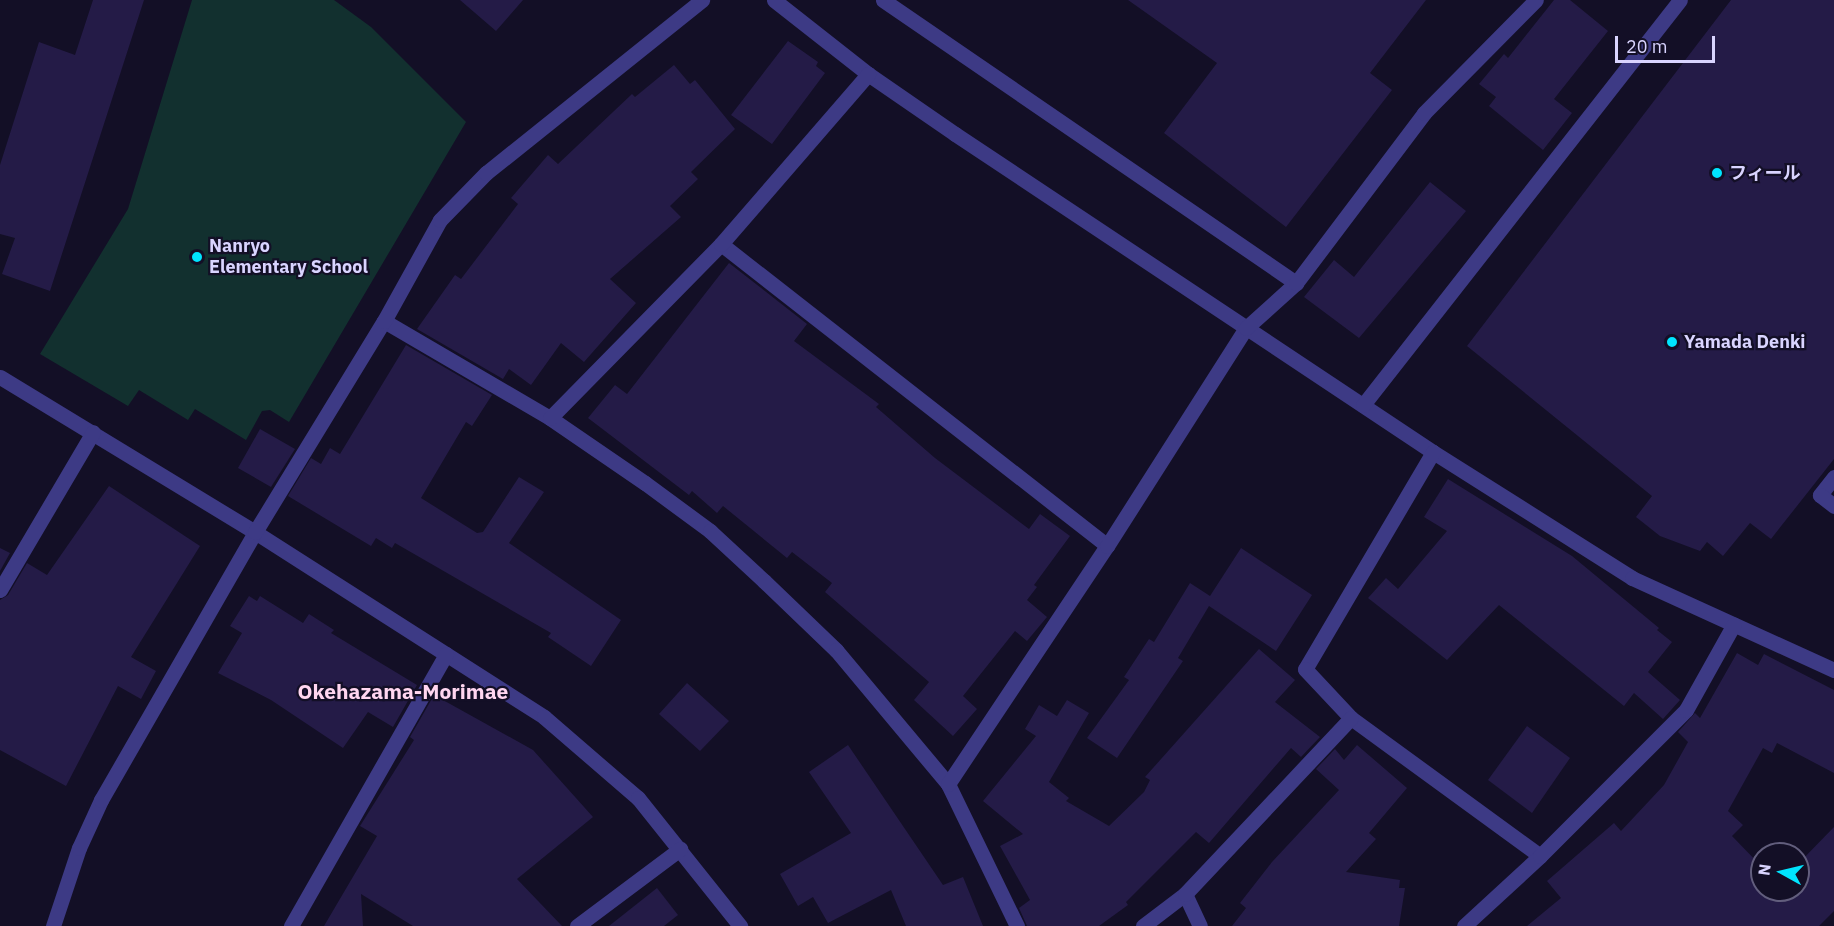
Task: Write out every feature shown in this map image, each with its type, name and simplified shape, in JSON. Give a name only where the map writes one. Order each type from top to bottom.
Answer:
[{"type":"street","points":[[53,926],[79,848],[101,800],[255,532],[384,321],[440,220],[486,173],[702,0]]},
{"type":"street","points":[[774,0],[868,74],[1433,452],[1632,578],[1834,670]]},
{"type":"street","points":[[883,0],[1296,283]]},
{"type":"street","points":[[948,784],[1107,546],[1246,328],[1296,283],[1424,113],[1536,0]]},
{"type":"street","points":[[1363,405],[1680,0]]},
{"type":"street","points":[[550,418],[721,244],[868,74]]},
{"type":"street","points":[[721,244],[1107,546]]},
{"type":"street","points":[[384,321],[550,418],[710,531],[765,581],[836,650],[948,784],[1017,926]]},
{"type":"street","points":[[0,376],[255,532],[446,654],[567,735],[638,798],[740,926]]},
{"type":"street","points":[[0,590],[93,432]]},
{"type":"street","points":[[1433,452],[1305,669],[1351,718],[1540,856]]},
{"type":"street","points":[[1834,477],[1820,495],[1834,506]]},
{"type":"street","points":[[1464,926],[1540,856],[1686,710],[1734,624]]},
{"type":"street","points":[[291,926],[446,654]]},
{"type":"street","points":[[1143,926],[1185,894],[1351,718]]},
{"type":"street","points":[[577,926],[680,849]]},
{"type":"street","points":[[1185,894],[1200,926]]},
{"type":"green space","points":[[192,0],[334,0],[371,27],[466,122],[289,422],[270,410],[262,411],[246,440],[195,409],[188,420],[139,390],[128,406],[40,354],[128,209]]},
{"type":"building","points":[[93,0],[144,0],[50,291],[2,274],[15,238],[0,234],[0,165],[39,42],[75,55]]},
{"type":"building","points":[[460,0],[523,0],[496,31]]},
{"type":"building","points":[[1128,0],[1426,0],[1370,73],[1392,90],[1286,227],[1164,133],[1217,63]]},
{"type":"building","points":[[1554,0],[1570,0],[1608,31],[1554,99],[1572,113],[1543,150],[1489,106],[1496,97],[1479,84],[1504,54],[1508,58]]},
{"type":"building","name":"フィール","points":[[1731,0],[1834,0],[1834,459],[1771,539],[1750,523],[1723,556],[1707,542],[1700,551],[1660,536],[1636,517],[1652,496],[1467,346]]},
{"type":"building","points":[[788,41],[818,62],[816,66],[825,73],[772,144],[731,115]]},
{"type":"building","points":[[674,65],[690,84],[695,80],[735,129],[691,172],[698,179],[670,206],[681,217],[610,279],[636,303],[584,362],[561,343],[531,385],[509,369],[503,379],[417,329],[455,275],[461,279],[518,204],[511,198],[548,155],[558,164],[632,94],[635,97]]},
{"type":"building","points":[[1430,182],[1466,211],[1359,338],[1304,297],[1334,260],[1354,277]]},
{"type":"building","points":[[729,263],[807,324],[794,341],[879,404],[876,407],[935,458],[1029,529],[1040,514],[1070,536],[1034,585],[1037,587],[1027,600],[1047,617],[1027,641],[1015,631],[963,696],[977,709],[953,736],[914,700],[929,682],[825,592],[832,583],[792,552],[787,558],[723,506],[717,513],[692,491],[689,495],[588,418],[615,385],[627,394]]},
{"type":"building","points":[[406,345],[492,395],[472,426],[466,422],[421,498],[477,533],[483,532],[519,477],[544,492],[509,543],[621,620],[591,666],[548,637],[551,633],[395,543],[392,548],[376,538],[371,546],[288,496],[311,458],[321,464],[330,448],[340,454]]},
{"type":"building","points":[[260,429],[295,449],[271,487],[238,468]]},
{"type":"building","points":[[1448,479],[1572,556],[1659,628],[1657,630],[1672,642],[1648,672],[1680,700],[1663,719],[1634,693],[1624,706],[1499,605],[1447,660],[1368,598],[1386,578],[1398,589],[1447,531],[1424,517]]},
{"type":"building","points":[[109,486],[200,546],[131,657],[156,671],[141,699],[118,686],[66,786],[0,750],[0,600],[8,595],[27,563],[47,575]]},
{"type":"building","points":[[0,548],[10,553],[0,571]]},
{"type":"building","points":[[1241,548],[1312,595],[1276,651],[1209,606],[1178,658],[1183,661],[1117,758],[1087,738],[1129,680],[1124,677],[1149,639],[1154,642],[1190,583],[1210,596]]},
{"type":"building","points":[[249,596],[257,601],[260,596],[303,623],[309,614],[334,630],[331,633],[417,685],[393,727],[368,712],[343,748],[271,700],[218,673],[242,633],[230,626]]},
{"type":"building","points":[[1259,649],[1295,680],[1275,702],[1320,737],[1301,757],[1291,748],[1209,843],[1196,832],[1126,902],[1128,905],[1099,926],[1027,926],[1019,908],[1030,900],[1000,846],[1023,834],[983,801],[1036,736],[1025,729],[1039,705],[1057,716],[1067,700],[1089,713],[1049,782],[1069,798],[1066,801],[1109,826],[1144,792],[1150,780],[1145,777]]},
{"type":"building","points":[[1737,653],[1758,665],[1764,654],[1834,690],[1834,773],[1777,743],[1772,753],[1763,748],[1728,811],[1743,825],[1732,836],[1750,855],[1750,902],[1810,902],[1810,852],[1834,827],[1834,911],[1819,926],[1527,926],[1561,898],[1547,881],[1614,823],[1621,831],[1664,785],[1688,742],[1678,732],[1695,713],[1700,718]]},
{"type":"building","points":[[687,683],[729,721],[700,751],[659,714]]},
{"type":"building","points":[[434,695],[533,750],[593,817],[517,879],[562,926],[413,926],[361,894],[363,926],[324,926],[377,836],[360,826],[414,740],[410,737]]},
{"type":"building","points":[[1527,726],[1570,758],[1532,813],[1488,780]]},
{"type":"building","points":[[848,745],[943,885],[963,877],[983,926],[906,926],[891,890],[828,923],[813,897],[798,906],[780,874],[851,833],[809,772]]},
{"type":"building","points":[[1357,745],[1407,788],[1369,833],[1376,839],[1346,872],[1400,880],[1399,888],[1405,888],[1399,926],[1232,926],[1246,908],[1240,903],[1272,862],[1339,790],[1316,769],[1335,749],[1344,760]]},
{"type":"building","points":[[657,888],[678,915],[664,926],[609,926]]},
{"type":"place","name":"フィール","points":[[1717,173]]},
{"type":"place","name":"Nanryo Elementary School","points":[[197,257]]},
{"type":"place","name":"Yamada Denki","points":[[1672,342]]},
{"type":"district","name":"Okehazama-Morimae","points":[[403,691]]}]
